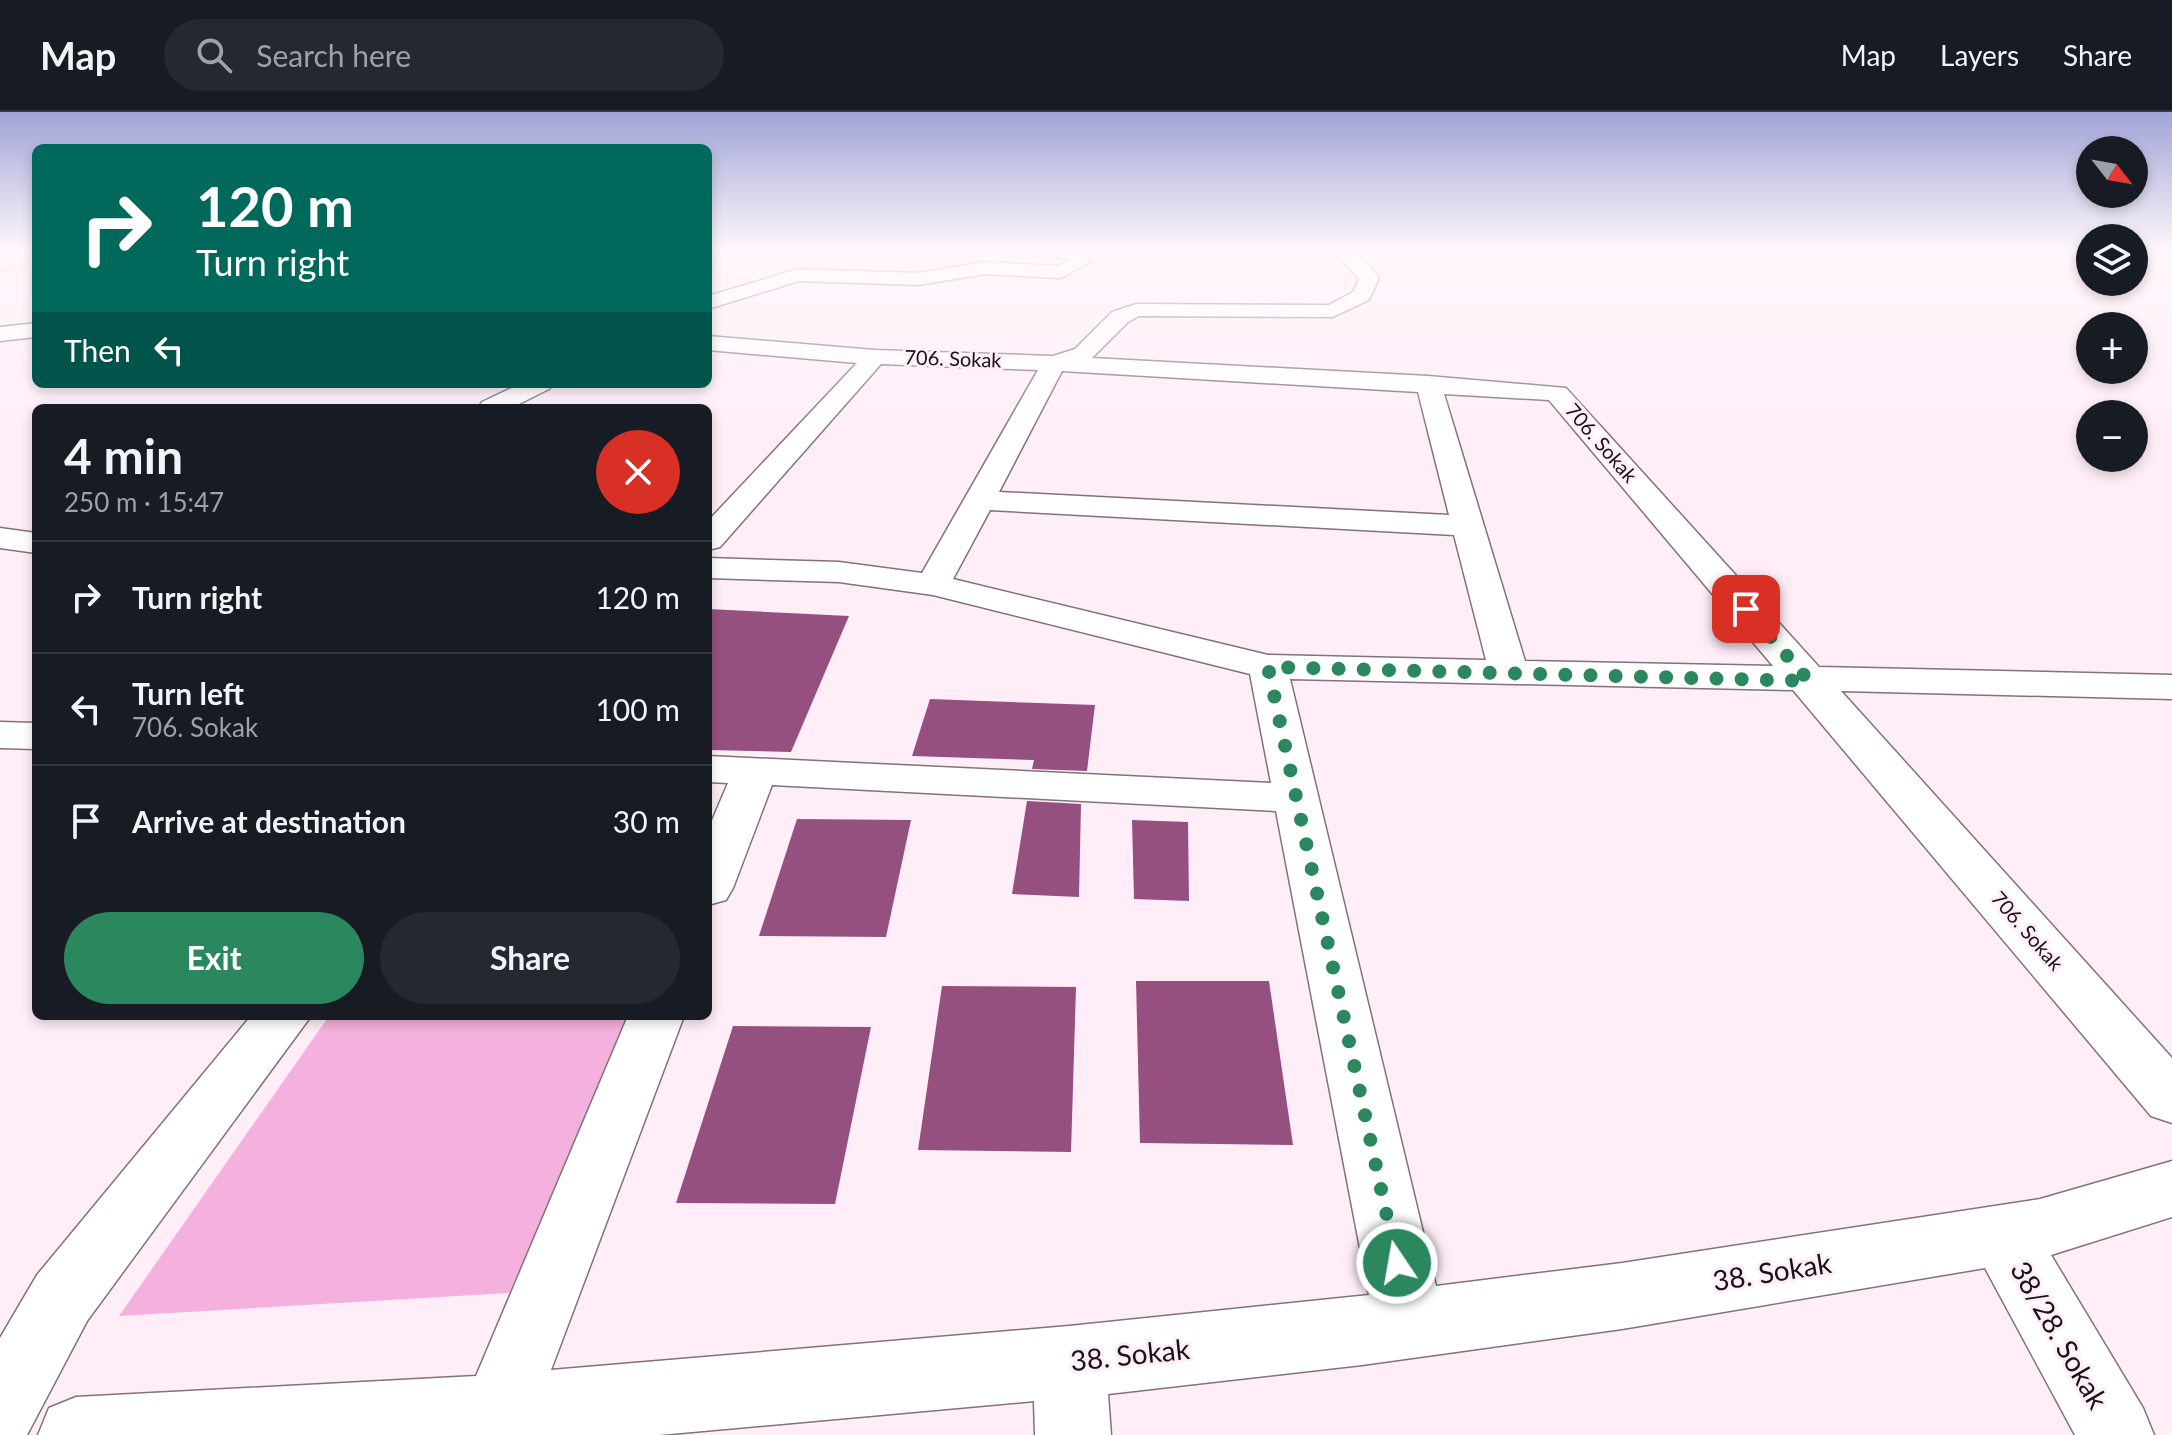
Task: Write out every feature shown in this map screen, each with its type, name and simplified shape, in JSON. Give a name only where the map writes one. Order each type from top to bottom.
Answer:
[{"type":"street","points":[[933,585],[1054,363],[1083,354],[1120,317],[1132,312]]},
{"type":"street","points":[[0,334],[32,330]]},
{"type":"street","name":"706. Sokak","points":[[712,343],[875,357],[1054,363],[1557,393],[2172,1099]]},
{"type":"street","points":[[712,536],[875,357]]},
{"type":"street","points":[[1428,384],[1509,673]]},
{"type":"street","points":[[499,404],[532,388]]},
{"type":"street","points":[[980,500],[1468,526]]},
{"type":"street","points":[[0,538],[32,542]]},
{"type":"street","points":[[712,568],[839,572],[933,585],[1268,667],[2172,687]]},
{"type":"street","points":[[1268,667],[1410,1324]]},
{"type":"street","points":[[0,735],[32,736]]},
{"type":"street","points":[[712,769],[1297,798]]},
{"type":"street","points":[[712,878],[755,772]]},
{"type":"street","points":[[0,1409],[62,1298],[280,1020]]},
{"type":"street","points":[[498,1412],[654,1020]]},
{"type":"street","name":"38. Sokak","points":[[76,1435],[498,1412],[1069,1362],[1410,1324],[1622,1296],[2040,1229],[2172,1189]]},
{"type":"street","name":"38/28. Sokak","points":[[2002,1234],[2116,1435]]},
{"type":"street","points":[[1069,1362],[1073,1435]]},
{"type":"shaded area","points":[[326,1020],[631,1020],[509,1293],[119,1316]]},
{"type":"building","points":[[712,609],[849,616],[791,752],[712,750]]},
{"type":"building","points":[[930,699],[1095,705],[1087,771],[1032,769],[1034,760],[912,756]]},
{"type":"building","points":[[1027,801],[1081,804],[1079,897],[1012,894]]},
{"type":"building","points":[[797,819],[911,820],[886,937],[759,936]]},
{"type":"building","points":[[1132,820],[1188,822],[1189,901],[1134,899]]},
{"type":"building","points":[[1136,981],[1269,981],[1293,1145],[1140,1143]]},
{"type":"building","points":[[942,986],[1076,987],[1071,1152],[918,1150]]},
{"type":"building","points":[[733,1026],[871,1027],[835,1204],[676,1203]]},
{"type":"route","points":[[1397,1263],[1268,667],[1809,681],[1746,609]]}]
